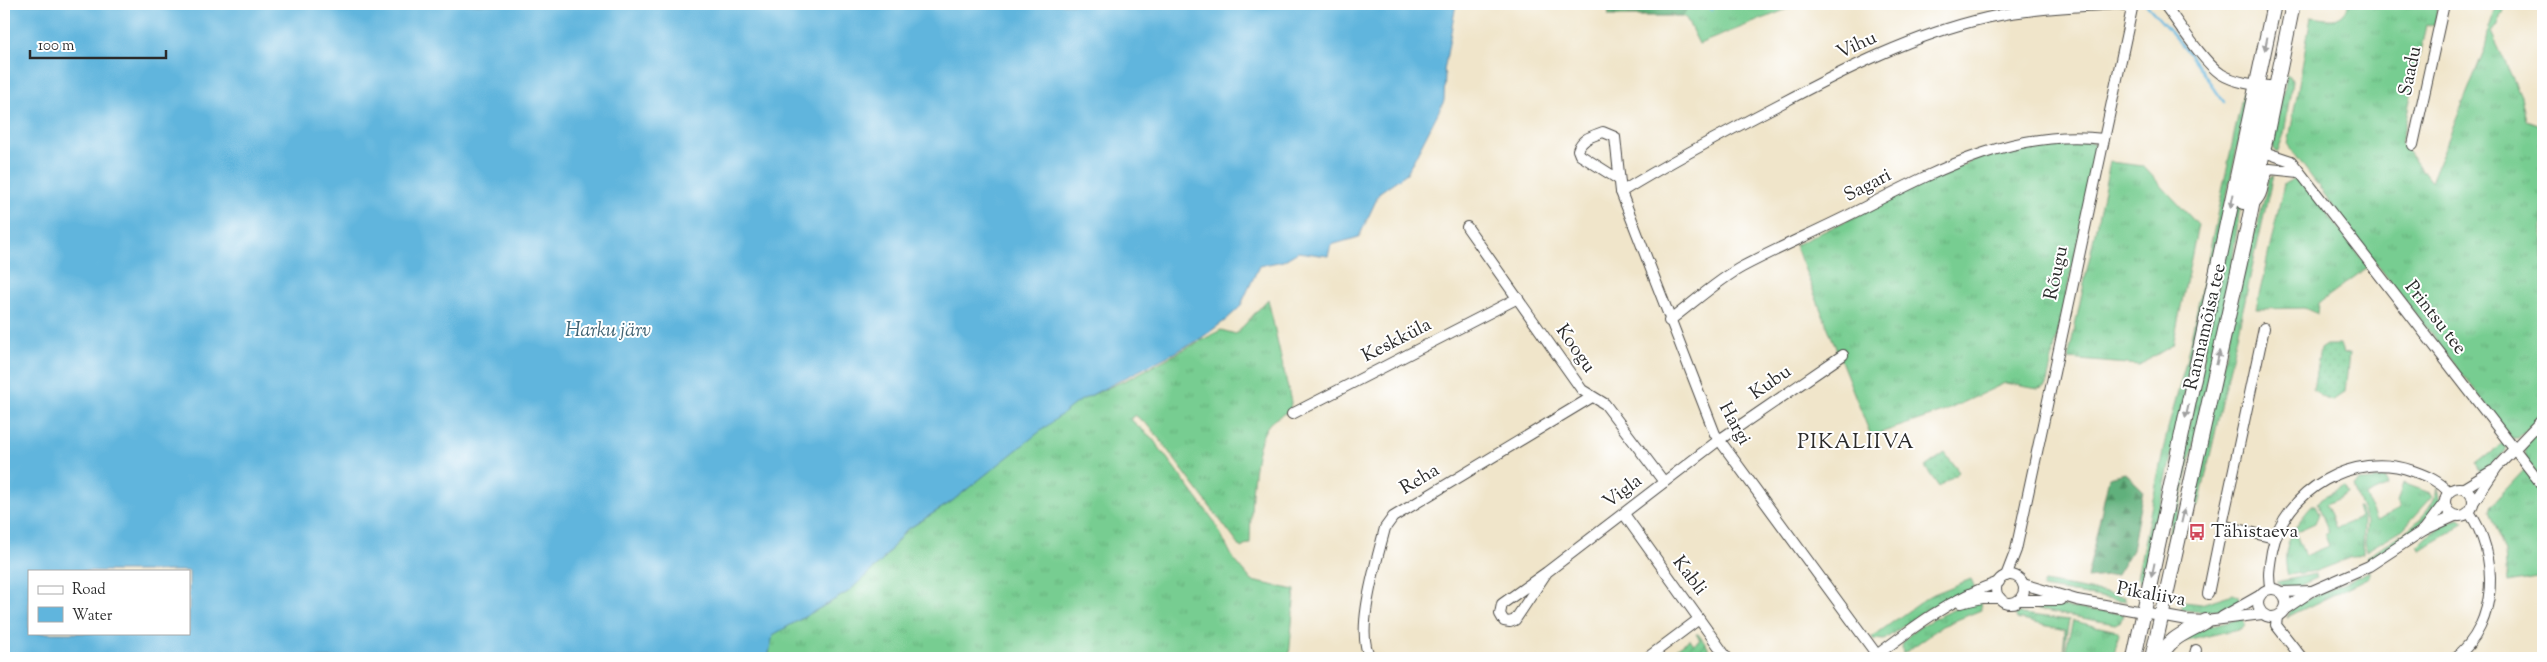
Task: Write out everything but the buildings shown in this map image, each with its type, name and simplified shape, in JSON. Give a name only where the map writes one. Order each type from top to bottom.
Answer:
[{"type":"main road","name":"Rannamõisa tee","points":[[2134,658],[2274,4]]},
{"type":"main road","name":"Rannamõisa tee","points":[[2152,658],[2244,245],[2278,87],[2293,4]]},
{"type":"main road","points":[[2244,245],[2241,219],[2249,172],[2265,102],[2263,90],[2257,85]]},
{"type":"main road","points":[[2160,658],[2167,645],[2174,639],[2213,621]]},
{"type":"street","name":"Vihu","points":[[1621,192],[1688,151],[1802,92],[1906,43],[1954,26],[1988,18],[2109,4],[2133,5]]},
{"type":"street","points":[[2164,4],[2216,70],[2232,79],[2257,85],[2278,87]]},
{"type":"street","name":"Saadu","points":[[2413,145],[2444,4]]},
{"type":"street","name":"Rõugu","points":[[2002,579],[2016,550],[2133,5]]},
{"type":"street","name":"Hargi","points":[[1618,179],[1580,155],[1578,150],[1580,144],[1586,138],[1603,132],[1614,137],[1621,192],[1669,321],[1719,440],[1875,657]]},
{"type":"street","name":"Sagari","points":[[1669,321],[1740,268],[1944,167],[1998,148],[2030,141],[2083,137],[2104,140]]},
{"type":"street","name":"Printsu tee","points":[[2264,152],[2291,161],[2543,486]]},
{"type":"street","points":[[2252,205],[2261,198],[2266,173],[2270,169],[2299,172]]},
{"type":"street","name":"Koogu","points":[[1467,227],[1582,390],[1605,404],[1664,482]]},
{"type":"street","name":"Keskküla","points":[[1292,414],[1518,298]]},
{"type":"street","points":[[2208,594],[2264,328]]},
{"type":"street","name":"Kubu","points":[[1719,440],[1843,355]]},
{"type":"street","name":"Reha","points":[[1371,658],[1363,643],[1364,619],[1385,528],[1393,517],[1592,397]]},
{"type":"street","points":[[2424,530],[2447,497],[2456,488],[2464,488],[2497,467],[2543,419]]},
{"type":"street","name":"Vigla","points":[[1547,572],[1515,620],[1510,622],[1504,621],[1500,614],[1502,604],[1624,514],[1719,440]]},
{"type":"street","points":[[2302,658],[2276,625],[2286,600],[2276,591],[2269,575],[2274,538],[2285,517],[2308,491],[2331,476],[2347,471],[2382,466],[2407,469],[2441,483],[2447,497],[2448,510],[2455,516]]},
{"type":"street","points":[[2259,596],[2257,606],[2262,614],[2269,618],[2281,613],[2312,591],[2369,566],[2424,530],[2455,516],[2463,516],[2471,508],[2497,467]]},
{"type":"street","points":[[2458,657],[2476,633],[2482,619],[2491,577],[2486,546],[2471,508],[2471,494],[2464,488]]},
{"type":"street","name":"Kabli","points":[[1624,514],[1727,658]]},
{"type":"street","points":[[2222,525],[2274,538]]},
{"type":"street","name":"Rõugu","points":[[2016,550],[2021,581]]},
{"type":"street","points":[[2000,598],[1996,590],[2002,579]]},
{"type":"street","name":"Pikaliiva","points":[[1875,657],[1928,616],[1978,589],[2002,579],[2021,581],[2077,600],[2161,615],[2213,621],[2262,614]]},
{"type":"street","points":[[2019,600],[2024,593],[2021,581]]},
{"type":"street","points":[[2213,621],[2259,596],[2264,591],[2312,591]]},
{"type":"street","name":"Pikaliiva","points":[[1950,605],[1982,598],[2000,598],[2010,603],[2019,600],[2077,600]]},
{"type":"street","points":[[1647,658],[1699,619]]},
{"type":"green space","points":[[1607,4],[1684,4],[1686,10],[1681,16],[1609,16]]},
{"type":"green space","points":[[1684,4],[1800,4],[1699,44],[1686,18],[1681,16],[1686,10]]},
{"type":"green space","points":[[2348,4],[2439,4],[2434,26],[2426,24],[2401,143],[2431,182],[2485,48],[2497,4],[2506,4],[2497,27],[2491,32],[2521,96],[2526,120],[2543,126],[2543,415],[2518,438],[2512,438],[2358,240],[2288,145],[2311,17],[2334,19],[2343,15]]},
{"type":"green space","points":[[2287,75],[2290,76],[2292,81],[2284,134],[2277,153],[2272,140]]},
{"type":"green space","points":[[2244,88],[2248,96],[2144,584],[2141,584],[2137,577],[2167,432],[2185,366]]},
{"type":"green space","points":[[2068,141],[2092,142],[2098,148],[2046,387],[2038,389],[2005,383],[1943,412],[1871,436],[1795,245],[1976,159],[2026,146]]},
{"type":"green space","points":[[2110,162],[2143,166],[2198,225],[2173,345],[2139,365],[2068,359]]},
{"type":"green space","points":[[2273,175],[2199,505],[2196,506],[2196,487],[2248,253],[2260,217],[2268,181]]},
{"type":"green space","points":[[2296,177],[2304,183],[2368,267],[2319,303],[2318,314],[2304,308],[2256,309],[2284,184]]},
{"type":"green space","points":[[2241,179],[2244,180],[2230,278],[2171,546],[2168,546],[2171,510]]},
{"type":"green space","points":[[1268,299],[1291,402],[1290,410],[1270,423],[1259,447],[1253,480],[1250,543],[1241,548],[1151,428],[1135,415],[1130,419],[1152,438],[1214,521],[1233,558],[1252,581],[1295,590],[1289,657],[1360,654],[1364,658],[768,658],[772,635],[848,592],[882,561],[905,531],[951,502],[1076,402],[1130,378],[1221,330],[1236,334]]},
{"type":"green space","points":[[2326,345],[2340,345],[2343,354],[2349,353],[2345,392],[2332,401],[2321,397],[2313,389],[2320,349]]},
{"type":"green space","points":[[2543,424],[2543,481],[2530,464],[2524,452],[2528,441]]},
{"type":"green space","points":[[2504,442],[2507,446],[2505,452],[2481,473],[2476,464]]},
{"type":"green space","points":[[1945,453],[1959,472],[1939,487],[1925,467]]},
{"type":"green space","points":[[2525,469],[2543,492],[2543,577],[2507,583],[2505,552],[2490,511],[2492,504]]},
{"type":"green space","points":[[2125,473],[2143,490],[2132,550],[2117,575],[2087,578],[2109,477]]},
{"type":"green space","points":[[2385,479],[2387,486],[2366,496],[2376,520],[2400,509],[2397,502],[2403,483],[2430,493],[2432,497],[2403,529],[2366,551],[2367,522],[2353,486],[2359,481]]},
{"type":"green space","points":[[2344,486],[2348,494],[2326,504],[2336,528],[2360,518],[2357,508],[2359,508],[2364,520],[2363,553],[2316,571],[2288,575],[2286,565],[2287,546],[2294,529],[2312,506],[2315,506],[2319,514],[2315,523],[2295,532],[2305,556],[2329,546],[2325,535],[2329,532],[2317,503],[2321,498]]},
{"type":"green space","points":[[2437,488],[2440,501],[2427,518],[2388,551],[2368,559],[2368,555],[2400,535],[2420,519],[2434,499]]},
{"type":"green space","points":[[2458,519],[2464,521],[2450,533],[2420,550],[2417,547],[2441,526]]},
{"type":"green space","points":[[2370,571],[2370,577],[2287,617],[2291,610],[2301,603]]},
{"type":"green space","points":[[2315,574],[2317,578],[2292,588],[2281,586],[2276,582]]},
{"type":"green space","points":[[1971,579],[1975,588],[1924,611],[1884,640],[1873,639],[1872,637],[1929,596]]},
{"type":"green space","points":[[2044,582],[2124,596],[2126,601],[2042,588]]},
{"type":"green space","points":[[2233,594],[2238,596],[2240,603],[2226,608],[2210,611],[2188,611],[2181,609],[2184,602],[2201,604]]},
{"type":"green space","points":[[1980,601],[1981,610],[1942,626],[1903,654],[1902,647],[1904,642],[1919,628],[1951,611]]},
{"type":"green space","points":[[2039,602],[2069,608],[2123,614],[2121,621],[2115,624],[2038,610]]},
{"type":"green space","points":[[2015,613],[2069,620],[2063,655],[2065,630],[2017,619]]},
{"type":"green space","points":[[2243,618],[2245,625],[2242,628],[2182,642],[2190,632]]},
{"type":"green space","points":[[2073,621],[2117,631],[2119,634],[2113,658],[2067,658],[2066,648]]},
{"type":"green space","points":[[1696,634],[1698,634],[1716,658],[1670,658],[1668,655],[1690,639],[1694,644],[1700,640]]},
{"type":"water","name":"Harku järv","points":[[4,4],[1456,4],[1444,71],[1444,101],[1407,173],[1380,192],[1359,237],[1331,245],[1328,256],[1298,252],[1283,261],[1259,266],[1240,307],[1226,320],[1197,341],[1076,403],[951,502],[905,531],[882,561],[848,592],[773,635],[768,658],[4,658]]},
{"type":"waterway","points":[[1709,4],[1712,10]]},
{"type":"waterway","points":[[2146,4],[2185,48],[2224,102]]},
{"type":"place","name":"Tähistaeva","points":[[2197,532]]},
{"type":"district","name":"PIKALIIVA","points":[[1856,443]]}]
